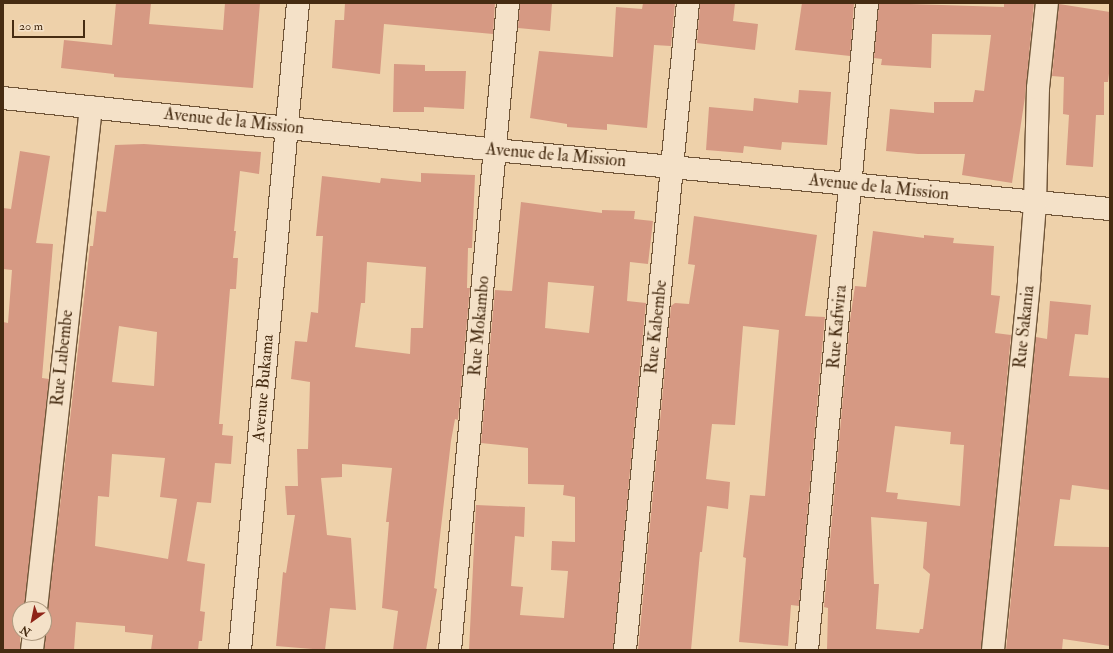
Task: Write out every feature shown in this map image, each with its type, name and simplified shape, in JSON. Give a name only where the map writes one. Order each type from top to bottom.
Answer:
[{"type":"street","name":"Avenue Bukama","points":[[240,650],[298,3]]},
{"type":"street","name":"Rue Mokambo","points":[[450,650],[508,3]]},
{"type":"street","name":"Rue Kabembe","points":[[625,650],[688,3]]},
{"type":"street","name":"Rue Kafwira","points":[[807,650],[867,3]]},
{"type":"street","name":"Rue Sakania","points":[[993,650],[1035,203],[1038,88],[1047,3]]},
{"type":"street","name":"Avenue de la Mission","points":[[3,98],[286,126],[495,150],[1110,209]]},
{"type":"street","name":"Rue Lubembe","points":[[37,601],[91,107]]},
{"type":"building","points":[[116,3],[151,3],[149,24],[223,30],[225,3],[260,3],[253,88],[114,77],[114,74],[61,68],[64,40],[112,45]]},
{"type":"building","points":[[345,3],[495,3],[493,34],[384,24],[380,74],[332,68],[335,20],[344,20]]},
{"type":"building","points":[[520,3],[552,3],[550,31],[518,28]]},
{"type":"building","points":[[643,3],[675,3],[671,46],[654,45],[647,128],[607,124],[607,130],[567,127],[567,124],[530,118],[539,51],[613,57],[616,7],[642,9]]},
{"type":"building","points":[[700,3],[735,3],[733,21],[758,24],[755,50],[697,43]]},
{"type":"building","points":[[802,3],[854,3],[850,56],[795,50]]},
{"type":"building","points":[[879,3],[1004,7],[1004,3],[1034,3],[1025,97],[1012,183],[962,175],[965,154],[918,154],[886,151],[890,109],[934,113],[934,102],[973,102],[975,90],[984,91],[991,35],[932,34],[931,68],[881,65],[882,59],[874,58]]},
{"type":"building","points":[[1059,4],[1110,12],[1110,65],[1108,82],[1104,82],[1104,115],[1096,115],[1093,167],[1066,165],[1069,115],[1063,114],[1064,77],[1052,76]]},
{"type":"building","points":[[394,64],[425,65],[425,71],[466,71],[464,109],[424,107],[424,112],[393,112]]},
{"type":"building","points":[[799,90],[831,92],[827,145],[782,142],[781,150],[744,146],[743,153],[706,150],[709,107],[753,111],[754,98],[798,103]]},
{"type":"building","points":[[144,144],[261,152],[259,174],[240,171],[234,231],[236,231],[233,258],[238,258],[236,289],[230,289],[219,424],[223,424],[222,435],[233,436],[231,464],[215,463],[211,503],[197,502],[187,561],[205,564],[200,611],[205,612],[202,641],[199,641],[198,650],[151,650],[153,635],[125,632],[125,626],[76,622],[74,650],[45,650],[45,641],[52,641],[52,601],[49,601],[90,246],[93,246],[97,211],[106,212],[115,145]],"holes":[[[119,326],[157,332],[154,386],[112,382]],[[112,454],[165,458],[160,497],[177,499],[168,559],[95,546],[98,496],[109,497]]]},
{"type":"building","points":[[20,151],[50,156],[36,243],[53,244],[42,378],[49,379],[25,601],[12,601],[12,641],[20,641],[20,650],[3,650],[3,322],[8,323],[12,270],[3,269],[3,208],[11,209]]},
{"type":"building","points":[[421,173],[475,175],[472,248],[468,248],[467,288],[470,288],[458,420],[455,419],[451,441],[434,588],[437,589],[426,650],[393,650],[398,611],[382,608],[389,522],[386,522],[392,468],[342,464],[342,477],[321,478],[327,535],[351,538],[356,610],[330,608],[325,650],[276,646],[283,572],[286,573],[295,515],[287,515],[285,486],[298,486],[297,449],[308,449],[310,382],[291,379],[295,341],[307,342],[311,312],[318,313],[323,236],[316,236],[322,176],[380,183],[381,178],[421,182]],"holes":[[[367,262],[426,267],[423,328],[411,328],[410,354],[355,347],[361,303],[365,303]]]},
{"type":"building","points":[[521,202],[602,213],[602,210],[635,211],[634,219],[653,221],[648,264],[630,262],[627,301],[646,303],[613,650],[469,650],[476,505],[525,507],[524,537],[515,536],[511,586],[523,587],[520,615],[564,618],[568,571],[551,570],[552,541],[575,542],[575,497],[563,495],[564,485],[528,484],[528,448],[481,443],[495,290],[512,291]],"holes":[[[548,282],[594,286],[589,333],[545,328]]]},
{"type":"building","points":[[694,216],[817,235],[805,316],[825,317],[799,606],[791,605],[788,646],[739,642],[746,558],[743,557],[750,495],[765,496],[779,330],[743,326],[735,425],[712,424],[706,479],[730,482],[728,509],[707,506],[702,552],[700,552],[691,650],[638,650],[671,306],[675,303],[689,304],[695,265],[688,264]]},
{"type":"building","points":[[873,231],[924,238],[924,235],[954,238],[953,243],[994,246],[991,295],[1000,296],[995,333],[1011,335],[981,650],[827,650],[828,608],[824,607],[850,320],[855,286],[866,287]],"holes":[[[895,426],[951,432],[950,444],[964,445],[960,506],[897,499],[898,493],[886,492]],[[871,517],[927,522],[923,568],[930,574],[923,629],[920,629],[919,633],[876,629],[879,584],[874,584]]]},
{"type":"building","points":[[1050,301],[1091,305],[1088,335],[1075,334],[1069,376],[1110,378],[1110,490],[1072,485],[1070,500],[1060,499],[1054,546],[1110,547],[1110,646],[1063,639],[1062,650],[1006,650],[1036,337],[1047,339]]}]
